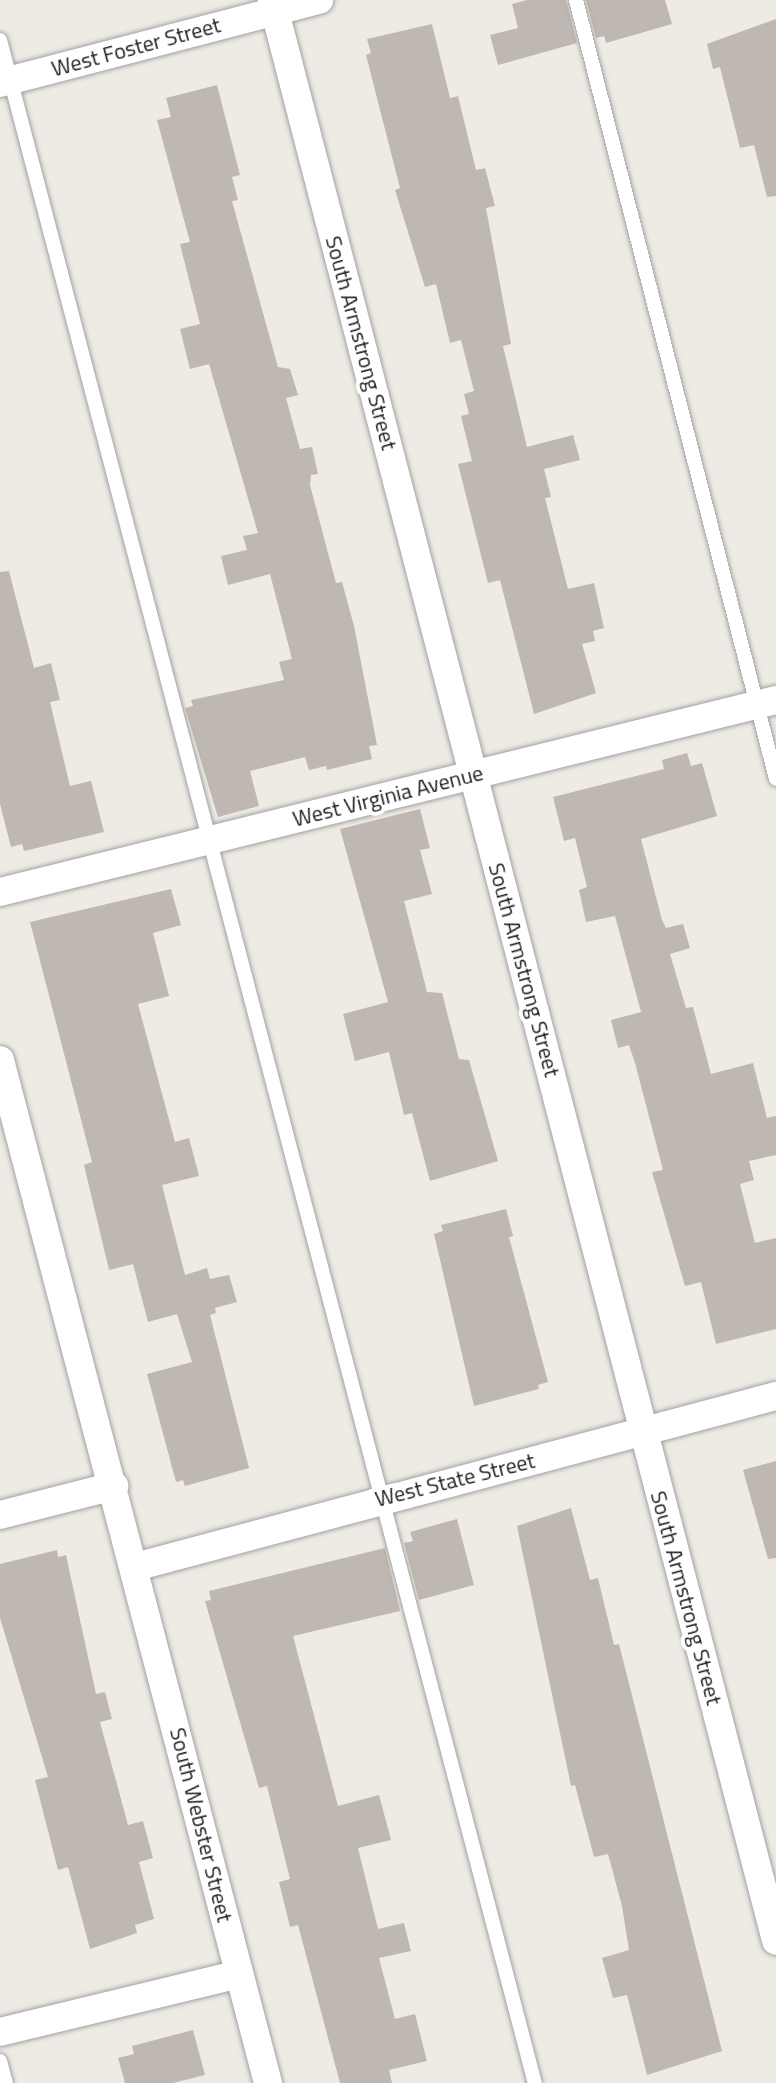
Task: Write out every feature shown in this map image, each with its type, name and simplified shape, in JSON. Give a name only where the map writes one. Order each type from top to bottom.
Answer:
[{"type":"street","name":"West Foster Street","points":[[5,82],[273,5],[319,0]]},
{"type":"street","name":"South Armstrong Street","points":[[273,5],[776,1941]]},
{"type":"street","name":"West Virginia Avenue","points":[[0,892],[766,702]]},
{"type":"street","points":[[0,1060],[114,1486],[0,1515]]},
{"type":"street","name":"West State Street","points":[[135,1567],[776,1396]]},
{"type":"street","name":"South Webster Street","points":[[114,1486],[268,2083]]},
{"type":"street","points":[[0,2032],[239,1974]]},
{"type":"lane","points":[[576,0],[766,702],[776,779]]},
{"type":"lane","points":[[0,40],[5,82],[212,839],[535,2083]]},
{"type":"lane","points":[[0,2061],[6,2083]]},
{"type":"building","points":[[527,0],[566,0],[577,43],[498,65],[490,35],[518,28],[512,4]]},
{"type":"building","points":[[586,0],[665,0],[672,24],[606,43],[604,36],[596,38]]},
{"type":"building","points":[[776,19],[776,196],[767,197],[754,145],[740,148],[720,67],[713,69],[707,44]]},
{"type":"building","points":[[432,24],[450,98],[458,96],[476,170],[485,168],[495,206],[486,208],[511,344],[503,346],[527,447],[573,435],[580,460],[544,469],[551,497],[545,498],[568,589],[594,583],[604,628],[593,631],[595,641],[582,644],[596,693],[534,714],[500,580],[488,583],[458,464],[472,461],[461,416],[469,414],[464,394],[474,391],[461,340],[450,343],[436,284],[425,287],[395,190],[400,188],[366,55],[371,53],[367,39]]},
{"type":"building","points":[[217,85],[240,175],[232,177],[238,200],[232,201],[278,367],[290,369],[298,395],[286,398],[300,449],[312,447],[318,474],[311,475],[310,485],[336,583],[342,582],[354,626],[377,745],[369,746],[372,759],[327,770],[326,766],[309,770],[305,757],[250,771],[259,806],[218,817],[185,708],[193,706],[191,700],[284,680],[279,662],[292,659],[270,574],[228,585],[221,556],[247,550],[243,536],[258,533],[209,364],[190,369],[180,329],[200,324],[180,244],[190,242],[157,120],[171,117],[166,98]]},
{"type":"building","points":[[9,571],[34,668],[51,663],[60,700],[50,702],[70,786],[91,781],[104,832],[24,851],[22,844],[11,847],[0,804],[0,572]]},
{"type":"building","points":[[687,753],[691,766],[702,763],[717,816],[641,839],[662,920],[666,928],[683,924],[690,948],[670,954],[686,1008],[693,1007],[711,1074],[753,1063],[767,1118],[776,1116],[776,1155],[749,1161],[754,1180],[740,1184],[755,1243],[776,1238],[776,1329],[716,1344],[701,1282],[685,1286],[652,1172],[663,1170],[635,1063],[629,1045],[618,1048],[611,1020],[641,1012],[615,916],[586,922],[579,890],[587,887],[575,838],[564,841],[553,797],[664,769],[662,760]]},
{"type":"building","points":[[420,809],[430,848],[420,850],[432,894],[404,901],[427,992],[442,993],[459,1059],[469,1060],[498,1161],[430,1181],[412,1113],[404,1115],[389,1052],[355,1061],[343,1014],[388,1002],[340,829]]},
{"type":"building","points":[[171,889],[181,925],[153,933],[169,996],[138,1004],[175,1142],[189,1138],[199,1176],[162,1185],[185,1275],[207,1268],[210,1279],[229,1275],[237,1302],[215,1308],[216,1313],[210,1315],[249,1468],[185,1486],[183,1480],[176,1482],[147,1374],[192,1362],[177,1314],[148,1322],[133,1264],[109,1270],[84,1165],[92,1162],[30,922]]},
{"type":"building","points":[[506,1209],[513,1236],[509,1237],[548,1382],[538,1385],[539,1389],[474,1406],[434,1234],[443,1231],[441,1225]]},
{"type":"building","points":[[776,1461],[776,1558],[768,1559],[743,1470]]},
{"type":"building","points":[[571,1508],[590,1580],[598,1578],[614,1645],[619,1644],[722,2051],[647,2075],[627,1995],[613,1998],[602,1958],[629,1950],[622,1906],[608,1854],[594,1857],[575,1785],[571,1786],[517,1526]]},
{"type":"building","points":[[457,1519],[474,1585],[419,1600],[404,1543],[413,1541],[410,1532]]},
{"type":"building","points":[[385,1548],[400,1611],[293,1636],[338,1806],[379,1795],[391,1840],[358,1848],[378,1929],[404,1923],[411,1951],[379,1958],[395,2019],[415,2014],[427,2061],[389,2070],[392,2083],[340,2083],[298,1925],[290,1927],[279,1882],[290,1879],[267,1786],[259,1788],[205,1601],[211,1600],[209,1591]]},
{"type":"building","points":[[57,1550],[58,1557],[66,1555],[96,1694],[105,1692],[112,1719],[100,1722],[128,1825],[143,1821],[153,1858],[139,1862],[154,1919],[135,1925],[137,1933],[90,1949],[68,1867],[58,1870],[35,1780],[48,1777],[0,1618],[0,1564]]},
{"type":"building","points":[[193,2030],[205,2075],[173,2083],[125,2083],[118,2058],[134,2054],[132,2046]]}]
